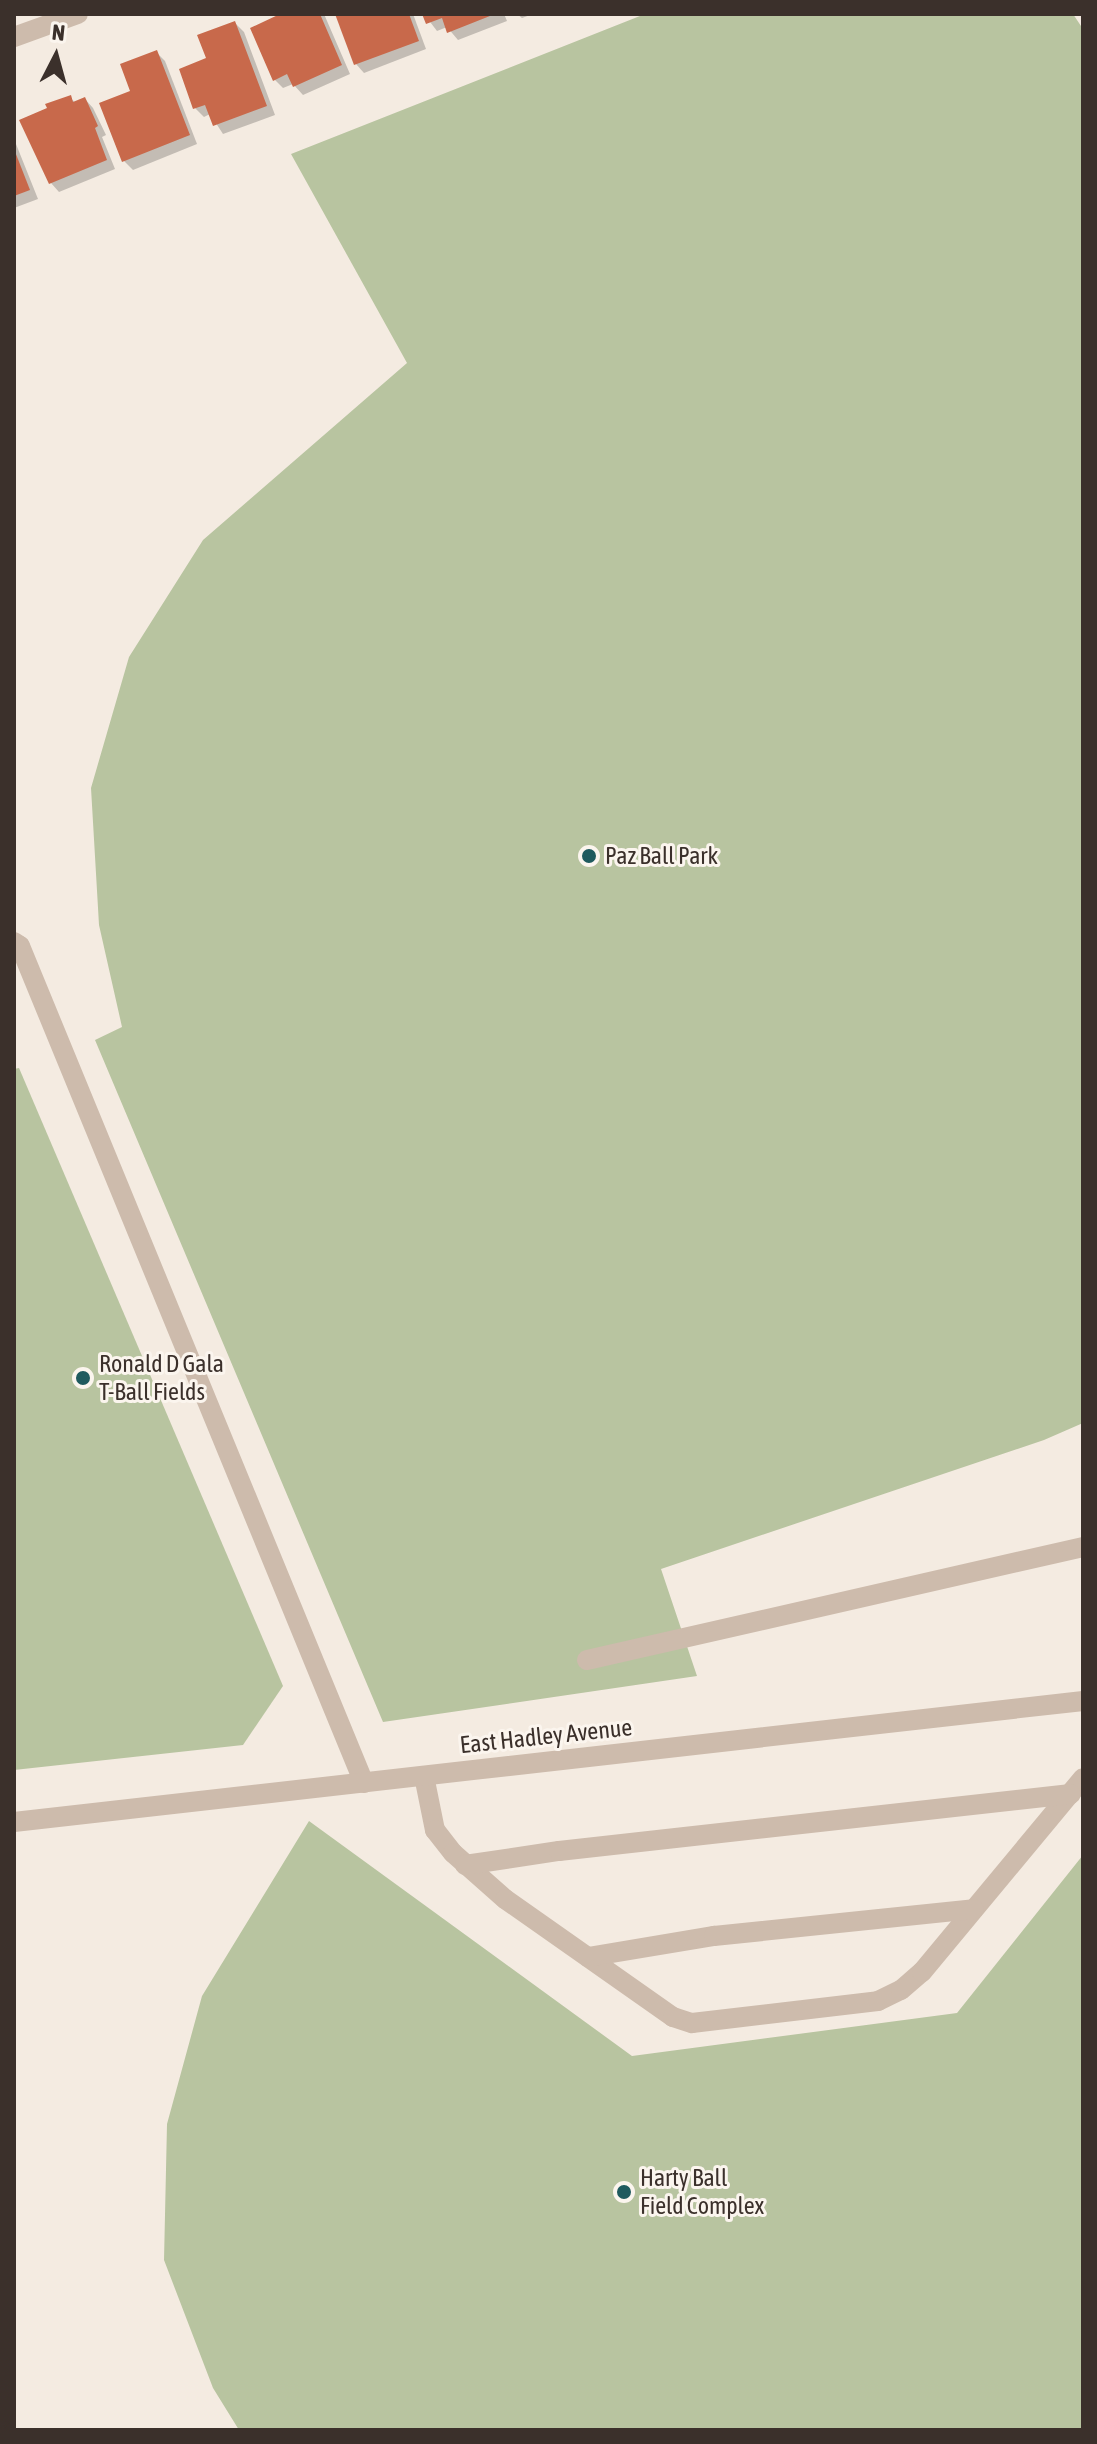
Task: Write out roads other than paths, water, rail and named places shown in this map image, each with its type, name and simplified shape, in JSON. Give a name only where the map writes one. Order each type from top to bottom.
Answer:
[{"type":"street","points":[[14,37],[78,14]]},
{"type":"street","points":[[14,942],[20,946],[364,1783]]},
{"type":"street","points":[[587,1660],[1083,1547]]},
{"type":"street","name":"East Hadley Avenue","points":[[14,1822],[1083,1701]]},
{"type":"street","points":[[424,1776],[435,1830],[465,1865],[505,1899],[673,2017],[692,2023],[878,2001],[901,1990],[922,1972],[1077,1786]]},
{"type":"street","points":[[465,1865],[1077,1786]]},
{"type":"street","points":[[588,1957],[714,1936],[974,1909]]},
{"type":"place","name":"Paz Ball Park","points":[[589,856]]},
{"type":"place","name":"Ronald D Gala T-Ball Fields","points":[[83,1378]]},
{"type":"place","name":"Harty Ball Field Complex","points":[[624,2192]]}]
